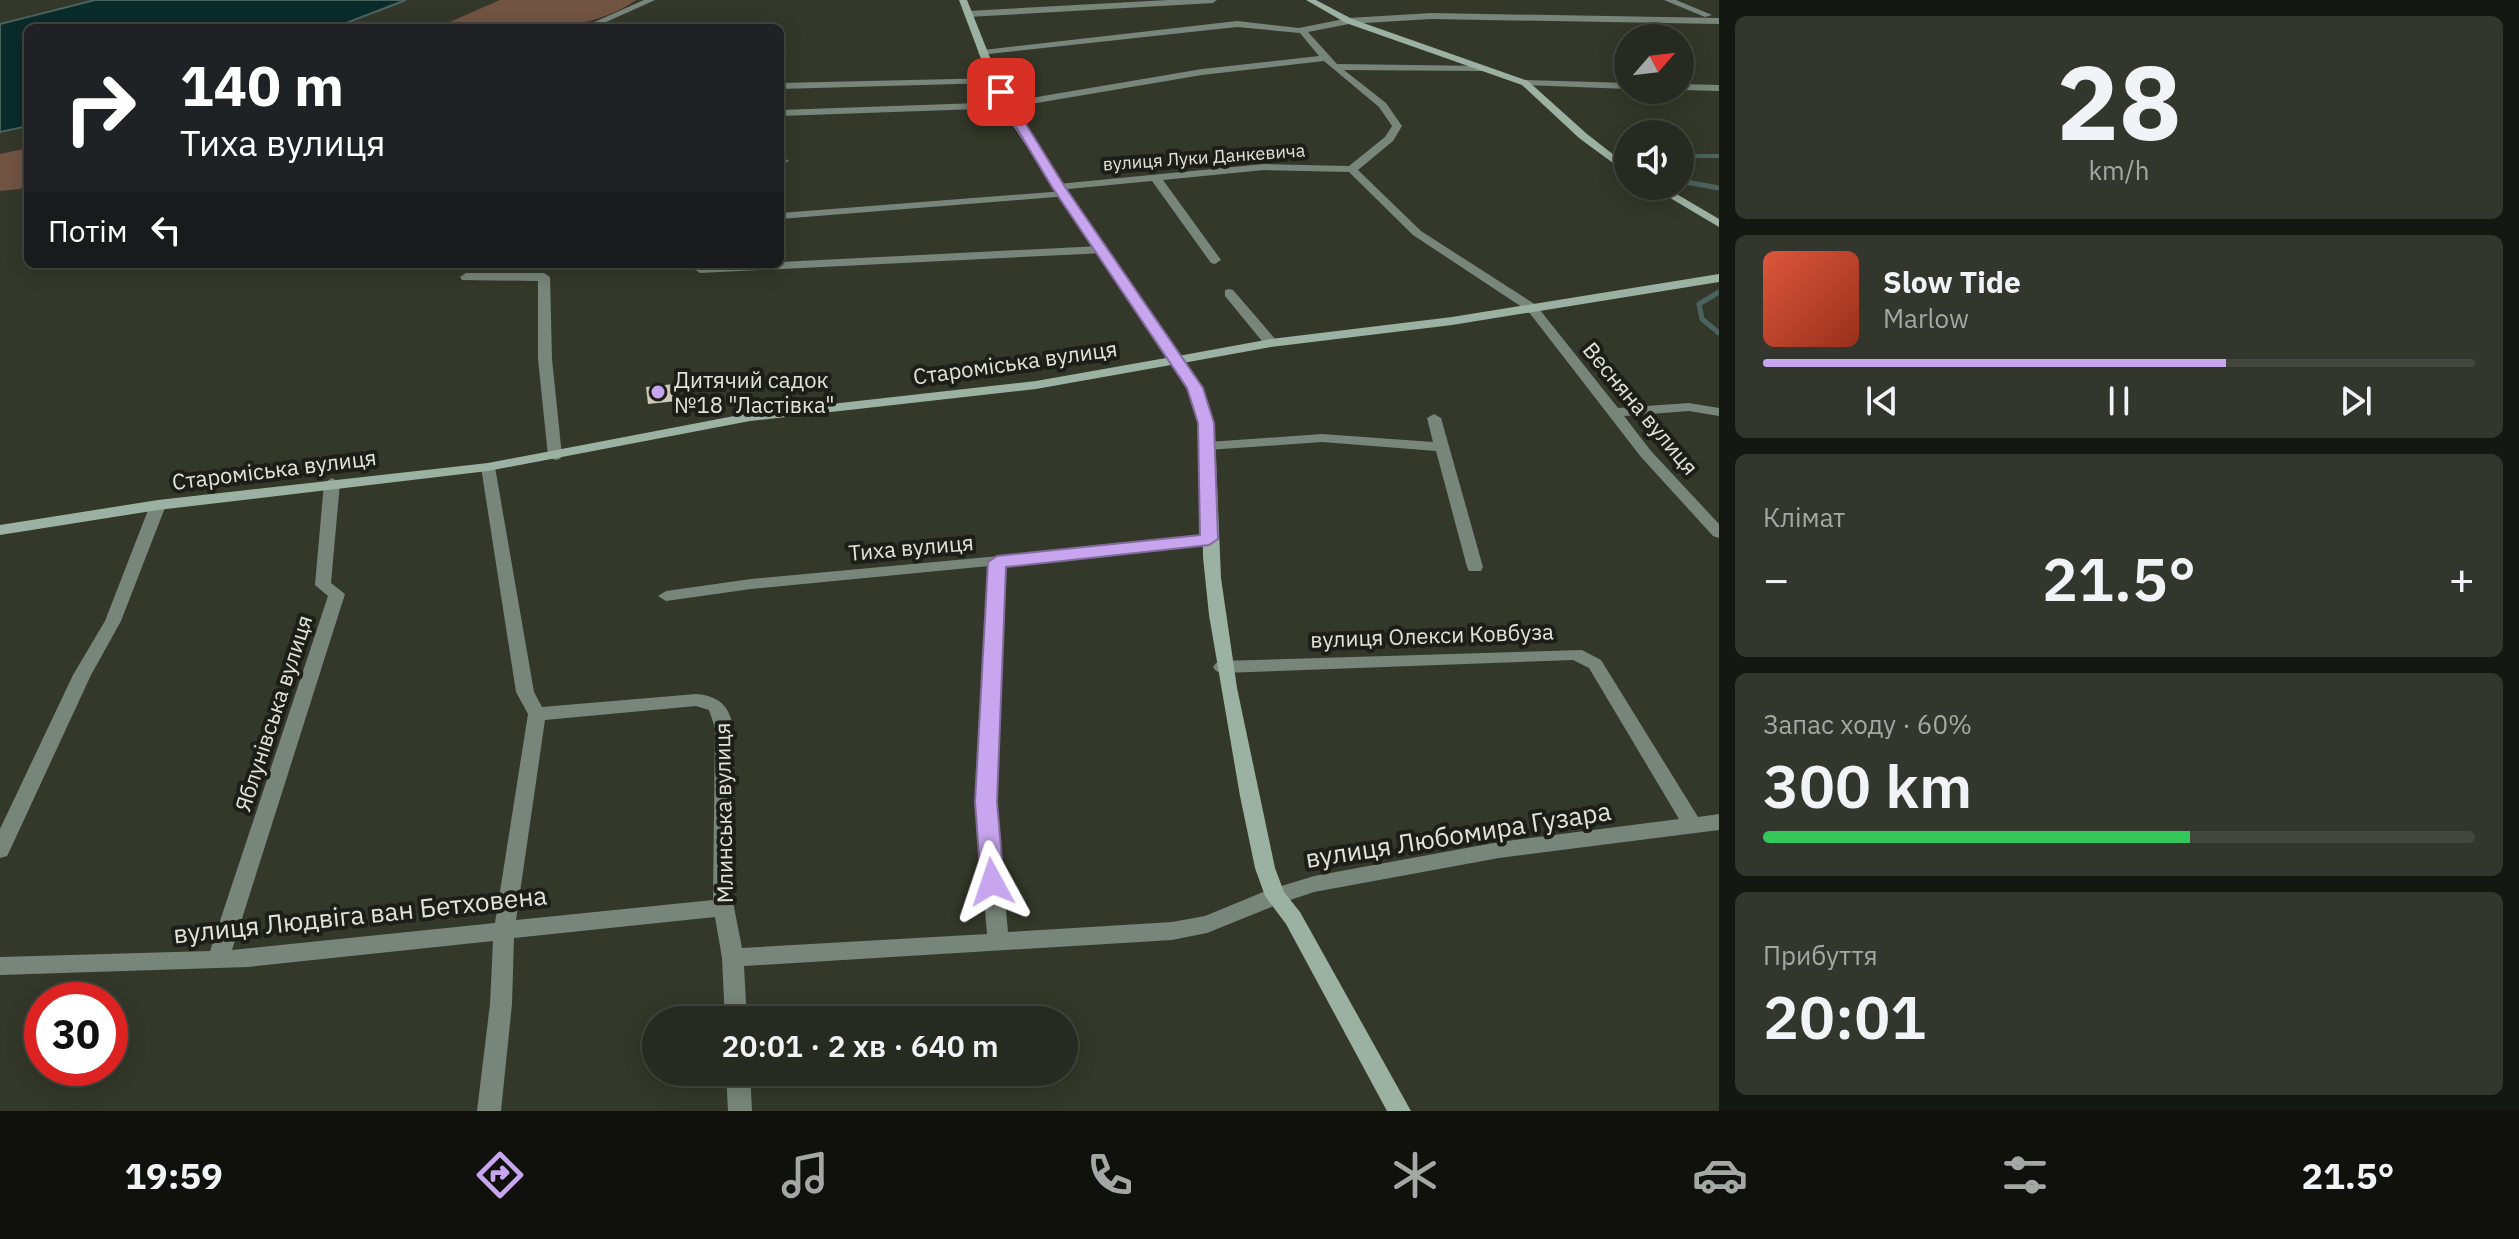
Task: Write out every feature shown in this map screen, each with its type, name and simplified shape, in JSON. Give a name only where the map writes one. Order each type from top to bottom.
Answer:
[{"type":"street","points":[[594,24],[651,0]]},
{"type":"street","points":[[1213,0],[966,7],[1007,105],[1198,396],[1205,415],[1208,446],[1209,539],[1222,667],[1265,868],[1275,896],[1293,918],[1399,1111]]},
{"type":"street","points":[[1310,0],[1349,21],[1525,83],[1614,86]]},
{"type":"street","points":[[1668,0],[1719,20]]},
{"type":"street","points":[[983,53],[1237,24],[1302,30],[1349,21],[1485,12],[1719,20]]},
{"type":"street","points":[[1302,30],[1330,62],[1383,105],[1397,126],[1389,139],[1352,169]]},
{"type":"street","points":[[784,113],[1007,105],[1202,72],[1330,62],[1482,68]]},
{"type":"street","points":[[784,86],[994,80]]},
{"type":"street","points":[[1525,83],[1614,160]]},
{"type":"street","points":[[1694,87],[1719,88]]},
{"type":"street","name":"вулиця Луки Данкевича","points":[[784,216],[1061,191],[1155,177],[1264,167],[1352,169]]},
{"type":"street","name":"Весняна вулиця","points":[[1352,169],[1361,182],[1417,233],[1532,308],[1614,413],[1719,533]]},
{"type":"street","points":[[1155,177],[1215,260]]},
{"type":"street","points":[[1679,200],[1719,224]]},
{"type":"street","points":[[784,265],[1100,250]]},
{"type":"street","points":[[700,269],[721,268]]},
{"type":"street","points":[[466,277],[544,277],[545,359],[555,456]]},
{"type":"street","name":"Староміська вулиця","points":[[0,530],[158,505],[488,467],[750,417],[1036,385],[1271,343],[1532,308],[1719,278]]},
{"type":"street","points":[[1229,293],[1271,343]]},
{"type":"street","points":[[1614,413],[1689,407],[1719,412]]},
{"type":"street","points":[[1434,418],[1475,567]]},
{"type":"street","points":[[1208,446],[1322,438],[1441,447]]},
{"type":"street","points":[[488,467],[525,692],[537,714],[504,932],[501,1004],[489,1111]]},
{"type":"street","name":"Яблунівська вулиця","points":[[218,960],[337,594],[323,585],[332,483]]},
{"type":"street","points":[[0,850],[82,675],[113,621],[158,505]]},
{"type":"street","name":"Тиха вулиця","points":[[666,596],[814,578],[1209,539]]},
{"type":"street","points":[[997,562],[986,802],[998,941]]},
{"type":"street","name":"вулиця Олекси Ковбуза","points":[[1222,667],[1576,654],[1595,664],[1693,826]]},
{"type":"street","name":"Млинська вулиця","points":[[537,714],[696,700],[708,701],[720,709],[725,736],[724,908],[733,958],[735,1006]]},
{"type":"street","name":"вулиця Любомира Гузара","points":[[733,958],[1113,937],[1193,928],[1314,884],[1499,850],[1719,822]]},
{"type":"street","name":"вулиця Людвіга ван Бетховена","points":[[0,966],[218,960],[724,908]]},
{"type":"street","points":[[739,1086],[740,1111]]},
{"type":"shaded area","points":[[500,0],[636,0],[614,12],[575,24],[445,24]]},
{"type":"shaded area","points":[[24,149],[24,188],[0,191],[0,154]]},
{"type":"water","points":[[95,0],[406,0],[343,24],[24,24],[24,127],[0,132],[0,24]]},
{"type":"building","name":"Дитячий садок №18 \"Ластівка\"","points":[[674,384],[677,401],[648,404],[646,387]]},
{"type":"waterway","points":[[1694,156],[1719,156]]},
{"type":"waterway","points":[[1694,184],[1719,188]]},
{"type":"waterway","points":[[1719,292],[1699,304],[1702,319],[1719,333]]},
{"type":"place","name":"Дитячий садок №18 \"Ластівка\"","points":[[658,392]]},
{"type":"route","points":[[992,882],[986,802],[997,562],[1209,539],[1206,423],[1195,388],[1168,353],[1058,187],[1017,124],[1001,92]]}]
